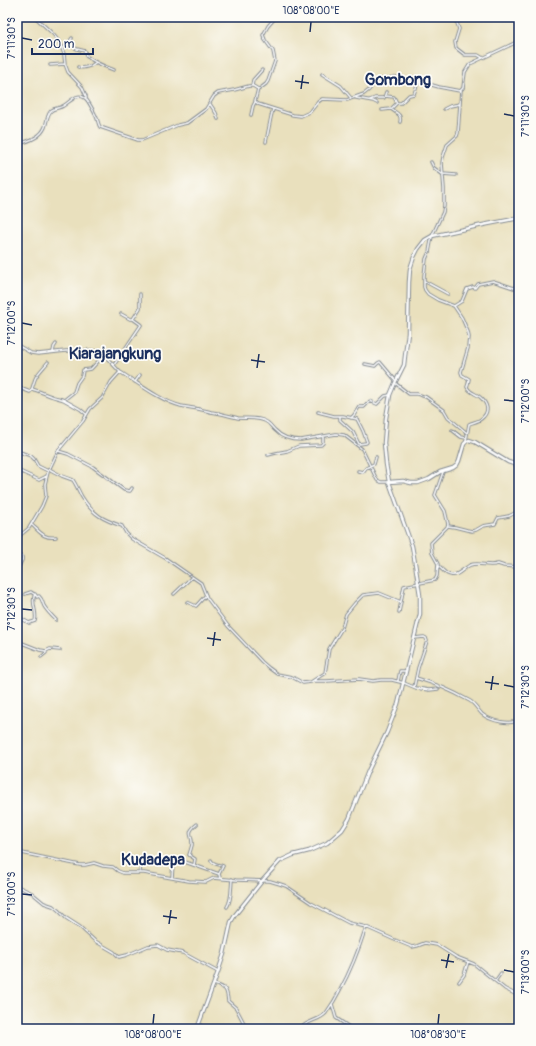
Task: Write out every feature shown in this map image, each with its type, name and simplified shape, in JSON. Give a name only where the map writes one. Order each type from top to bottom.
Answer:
[{"type":"main road","points":[[197,1029],[224,954],[231,922],[240,908],[280,861],[286,857],[309,851],[327,843],[342,830],[349,819],[368,771],[395,713],[404,683],[420,612],[420,595],[416,563],[410,540],[389,482],[384,443],[390,395],[404,364],[408,332],[410,269],[414,257],[425,240],[432,236],[519,218]]},
{"type":"main road","points":[[389,482],[402,481],[418,483],[429,479],[443,470],[453,468],[459,461],[466,440],[472,441],[510,463],[516,463],[519,460]]},
{"type":"street","points":[[35,17],[42,22],[60,43],[69,74],[82,87],[100,128],[142,140],[178,125],[187,123],[206,109],[214,96],[218,93],[252,86],[258,90]]},
{"type":"street","points":[[251,116],[258,90],[268,81],[275,64],[273,51],[263,35],[268,26],[276,17]]},
{"type":"street","points":[[455,17],[459,29],[455,42],[456,48],[465,54],[478,55],[483,58]]},
{"type":"street","points":[[62,48],[68,44],[72,38]]},
{"type":"street","points":[[452,430],[466,440],[470,424],[479,421],[482,418],[486,412],[487,406],[480,398],[468,390],[468,379],[462,374],[462,366],[468,348],[469,334],[462,318],[454,306],[438,300],[428,294],[425,290],[424,264],[429,252],[432,236],[444,209],[444,175],[442,158],[448,143],[457,136],[458,133],[461,90],[463,88],[467,68],[473,62],[519,41]]},
{"type":"street","points":[[68,44],[85,51],[86,56],[95,63],[114,70]]},
{"type":"street","points":[[78,67],[82,68],[95,63]]},
{"type":"street","points":[[50,65],[65,64]]},
{"type":"street","points":[[252,86],[253,80],[262,70]]},
{"type":"street","points":[[322,74],[340,86],[353,98],[373,100],[377,104]]},
{"type":"street","points":[[255,102],[260,105],[293,115],[302,116],[310,112],[318,102],[322,100],[345,101],[369,90],[375,82],[380,79],[400,78],[457,91],[461,90]]},
{"type":"street","points":[[391,109],[397,103],[401,103],[409,95],[414,94],[418,82]]},
{"type":"street","points":[[385,96],[386,92]]},
{"type":"street","points":[[17,144],[31,140],[43,130],[51,110],[63,106],[77,96],[81,96],[86,99]]},
{"type":"street","points":[[370,100],[375,98],[383,98],[385,96],[394,97],[397,103]]},
{"type":"street","points":[[210,104],[218,119]]},
{"type":"street","points":[[444,109],[460,104]]},
{"type":"street","points":[[266,142],[270,117],[273,109]]},
{"type":"street","points":[[382,110],[391,109],[399,114],[401,118],[400,122]]},
{"type":"street","points":[[431,162],[434,168],[444,175],[456,175]]},
{"type":"street","points":[[424,281],[448,294]]},
{"type":"street","points":[[454,306],[462,301],[467,289],[475,288],[478,284],[494,281],[514,288],[519,285]]},
{"type":"street","points":[[133,319],[140,308],[140,294]]},
{"type":"street","points":[[114,365],[141,325],[133,319],[121,314]]},
{"type":"street","points":[[53,352],[56,344]]},
{"type":"street","points":[[17,345],[31,353],[40,354],[53,352],[98,351],[104,355],[120,372],[135,382],[170,402],[181,406],[237,418],[254,418],[265,421],[270,424],[278,434],[296,440],[341,434],[359,445],[366,444],[363,431],[357,419],[318,412]]},
{"type":"street","points":[[64,400],[74,392],[77,383],[82,376],[83,370],[91,369],[104,355]]},
{"type":"street","points":[[17,387],[30,392],[36,376],[48,362]]},
{"type":"street","points":[[365,364],[375,366],[378,362],[380,362],[395,382],[409,394],[426,396],[444,410],[452,421],[467,433]]},
{"type":"street","points":[[17,538],[32,525],[46,496],[45,484],[48,470],[58,451],[83,421],[92,407],[102,398],[120,372]]},
{"type":"street","points":[[135,382],[140,375]]},
{"type":"street","points":[[32,389],[52,397],[58,397],[80,409],[87,415]]},
{"type":"street","points":[[351,418],[359,407],[364,408],[370,401],[377,404],[385,396],[390,395]]},
{"type":"street","points":[[340,416],[340,420],[353,432],[377,480],[381,482],[389,482]]},
{"type":"street","points":[[268,455],[287,451],[300,446],[321,445],[323,443],[323,436]]},
{"type":"street","points":[[17,451],[34,458],[38,466],[73,480],[83,498],[98,515],[108,521],[122,526],[132,539],[165,558],[201,584],[206,595],[228,626],[257,658],[277,674],[292,677],[305,683],[310,683],[326,672],[328,649],[342,628],[346,612],[364,595],[379,593],[401,602]]},
{"type":"street","points":[[58,451],[68,454],[88,464],[124,490],[130,491],[132,488]]},
{"type":"street","points":[[358,471],[363,472],[366,468],[371,467],[375,463],[376,457]]},
{"type":"street","points":[[17,470],[39,480],[47,476]]},
{"type":"street","points":[[443,470],[435,495],[445,511],[448,526]]},
{"type":"street","points":[[448,526],[474,530],[483,526],[495,524],[498,518],[508,516],[519,511]]},
{"type":"street","points":[[32,525],[46,537],[56,537]]},
{"type":"street","points":[[399,612],[404,586],[435,580],[437,576],[438,564],[432,553],[431,543],[448,526]]},
{"type":"street","points":[[17,554],[22,557],[22,560],[17,571]]},
{"type":"street","points":[[438,566],[450,576],[476,564],[498,564],[503,566],[519,567]]},
{"type":"street","points":[[174,594],[192,577]]},
{"type":"street","points":[[25,594],[31,592],[37,597],[39,596],[42,599],[44,606],[56,620]]},
{"type":"street","points":[[17,616],[28,623],[35,621],[36,616],[32,599],[34,594]]},
{"type":"street","points":[[187,602],[196,606],[206,595]]},
{"type":"street","points":[[414,638],[424,637],[427,640],[414,687]]},
{"type":"street","points":[[17,641],[40,650],[60,650]]},
{"type":"street","points":[[41,657],[46,653],[46,651]]},
{"type":"street","points":[[398,682],[400,671],[406,671]]},
{"type":"street","points":[[416,678],[431,683],[471,702],[490,719],[510,724],[519,719]]},
{"type":"street","points":[[314,680],[392,680],[429,690],[438,689]]},
{"type":"street","points":[[194,865],[195,860],[189,856],[192,843],[190,832],[197,824]]},
{"type":"street","points":[[17,852],[81,865],[95,863],[113,867],[124,873],[140,873],[189,881],[206,882],[214,878],[270,881],[285,886],[306,901],[351,924],[366,927],[412,946],[417,946],[424,943],[436,945],[456,957],[474,964],[507,990],[519,996]]},
{"type":"street","points":[[172,878],[173,862],[184,861],[219,874]]},
{"type":"street","points":[[210,865],[211,861],[223,866],[219,874],[220,878]]},
{"type":"street","points":[[130,862],[138,862],[141,864],[140,873]]},
{"type":"street","points":[[227,907],[229,906],[232,879]]},
{"type":"street","points":[[17,886],[32,893],[44,903],[52,906],[80,927],[95,941],[114,952],[119,957],[148,946],[158,945],[168,951],[184,953],[218,972]]},
{"type":"street","points":[[300,1029],[307,1022],[324,1015],[332,1004],[347,977],[366,927]]},
{"type":"street","points":[[459,982],[464,975],[468,961]]},
{"type":"street","points":[[496,980],[501,973]]},
{"type":"street","points":[[214,984],[226,990],[228,993],[229,1002],[236,1007],[247,1029]]},
{"type":"street","points":[[332,1004],[336,1018],[352,1029]]},
{"type":"district","name":"Gombong","points":[[398,80]]},
{"type":"district","name":"Kiarajangkung","points":[[115,354]]},
{"type":"district","name":"Kudadepa","points":[[153,860]]}]
